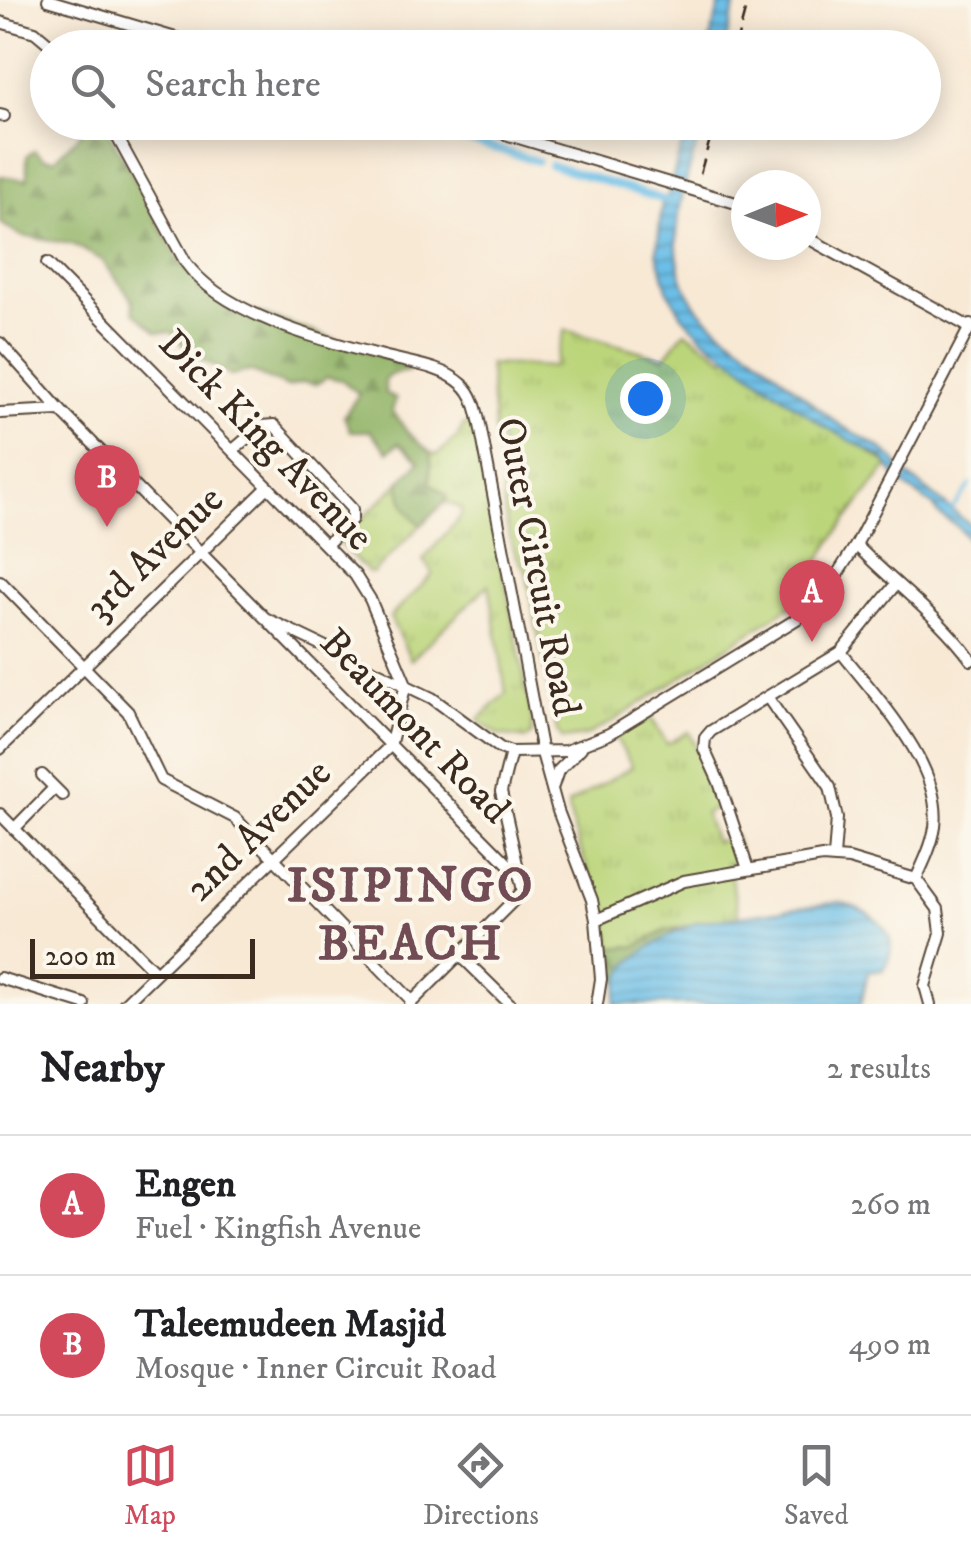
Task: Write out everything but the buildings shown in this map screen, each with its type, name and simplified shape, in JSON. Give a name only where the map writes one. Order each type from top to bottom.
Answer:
[{"type":"street","points":[[48,0],[149,30]]},
{"type":"street","points":[[0,22],[30,31]]},
{"type":"street","name":"Outer Circuit Road","points":[[119,140],[186,263],[221,298],[336,344],[435,370],[450,376],[469,392],[480,425],[542,752],[592,900],[601,978],[597,1004]]},
{"type":"street","points":[[525,140],[731,201]]},
{"type":"street","points":[[552,788],[558,772],[582,748],[806,614],[824,595],[856,545],[970,327],[821,245]]},
{"type":"street","name":"Dick King Avenue","points":[[47,262],[328,544],[364,586],[406,684]]},
{"type":"street","points":[[959,347],[971,342]]},
{"type":"street","name":"Beaumont Road","points":[[0,343],[60,410],[522,877]]},
{"type":"street","points":[[0,413],[60,410]]},
{"type":"street","points":[[233,450],[261,426],[274,425],[352,508],[352,519],[328,544]]},
{"type":"street","name":"3rd Avenue","points":[[0,749],[268,486]]},
{"type":"street","points":[[856,545],[936,619],[971,660]]},
{"type":"street","points":[[0,581],[128,712],[161,780],[226,811],[411,1002],[523,891],[500,792],[511,752]]},
{"type":"street","points":[[748,869],[704,749],[708,734],[842,652],[895,585]]},
{"type":"street","points":[[265,618],[406,684],[489,742],[511,752],[582,748]]},
{"type":"street","points":[[842,652],[905,737],[930,781],[936,808],[935,829],[916,878]]},
{"type":"street","points":[[390,746],[406,684]]},
{"type":"street","points":[[768,698],[830,787],[838,818],[834,857]]},
{"type":"street","name":"2nd Avenue","points":[[124,1004],[390,746]]},
{"type":"street","points":[[14,829],[58,792],[42,775]]},
{"type":"street","points":[[0,814],[154,972]]},
{"type":"street","points":[[596,920],[673,884],[834,857],[916,878],[938,909],[942,925],[925,986],[930,1004]]},
{"type":"street","points":[[460,955],[510,1004]]},
{"type":"street","points":[[0,978],[84,1004]]},
{"type":"green space","points":[[74,140],[113,140],[173,250],[186,268],[223,301],[411,366],[409,371],[385,379],[385,393],[396,399],[392,410],[407,432],[431,453],[430,483],[447,496],[445,502],[421,525],[412,515],[405,506],[400,482],[420,461],[399,443],[388,452],[370,431],[350,431],[344,416],[359,394],[342,380],[327,377],[316,385],[303,382],[287,387],[250,371],[231,375],[189,352],[171,332],[157,332],[134,312],[133,301],[102,260],[72,244],[22,236],[0,223],[0,176],[27,180],[27,156],[34,150],[44,158],[55,159]]},
{"type":"green space","points":[[565,330],[664,358],[685,331],[724,358],[728,355],[889,465],[827,548],[809,582],[807,595],[612,722],[585,736],[563,739],[557,732],[526,570],[517,557],[507,525],[501,440],[495,437],[489,364],[554,367]]},
{"type":"green space","points":[[468,425],[475,429],[532,718],[532,734],[526,739],[499,735],[478,720],[506,693],[489,584],[411,660],[390,617],[433,574],[423,560],[461,516],[461,508],[445,502],[447,496],[430,483],[431,453],[437,455]]},
{"type":"green space","points":[[400,482],[405,506],[421,525],[373,573],[368,572],[338,542]]},
{"type":"green space","points":[[650,716],[667,744],[689,732],[724,805],[705,813],[715,842],[735,836],[740,856],[738,861],[728,864],[739,916],[667,930],[637,946],[612,948],[568,804],[632,767],[615,736]]},
{"type":"green space","points":[[667,930],[677,930],[628,965],[618,983],[612,948],[637,946]]},
{"type":"water","points":[[721,0],[737,0],[729,30],[713,30]]},
{"type":"water","points":[[683,140],[698,140],[678,224],[681,273],[690,296],[720,329],[829,417],[882,449],[900,469],[971,525],[971,543],[934,506],[899,482],[884,459],[822,425],[704,338],[682,315],[667,289],[657,252],[662,203],[668,195]]},
{"type":"water","points":[[840,902],[874,918],[882,925],[891,945],[883,970],[868,972],[861,1004],[615,1004],[620,979],[628,965],[651,946],[690,925]]},
{"type":"waterway","points":[[466,140],[537,161]]},
{"type":"waterway","points":[[551,165],[671,202]]},
{"type":"waterway","points":[[951,511],[971,484]]},
{"type":"railway","points":[[740,30],[748,0]]},
{"type":"railway","points":[[700,174],[710,140]]},
{"type":"place","name":"Taleemudeen Masjid","points":[[107,527]]},
{"type":"place","name":"Engen","points":[[812,642]]},
{"type":"district","name":"ISIPINGO BEACH","points":[[411,915]]}]
